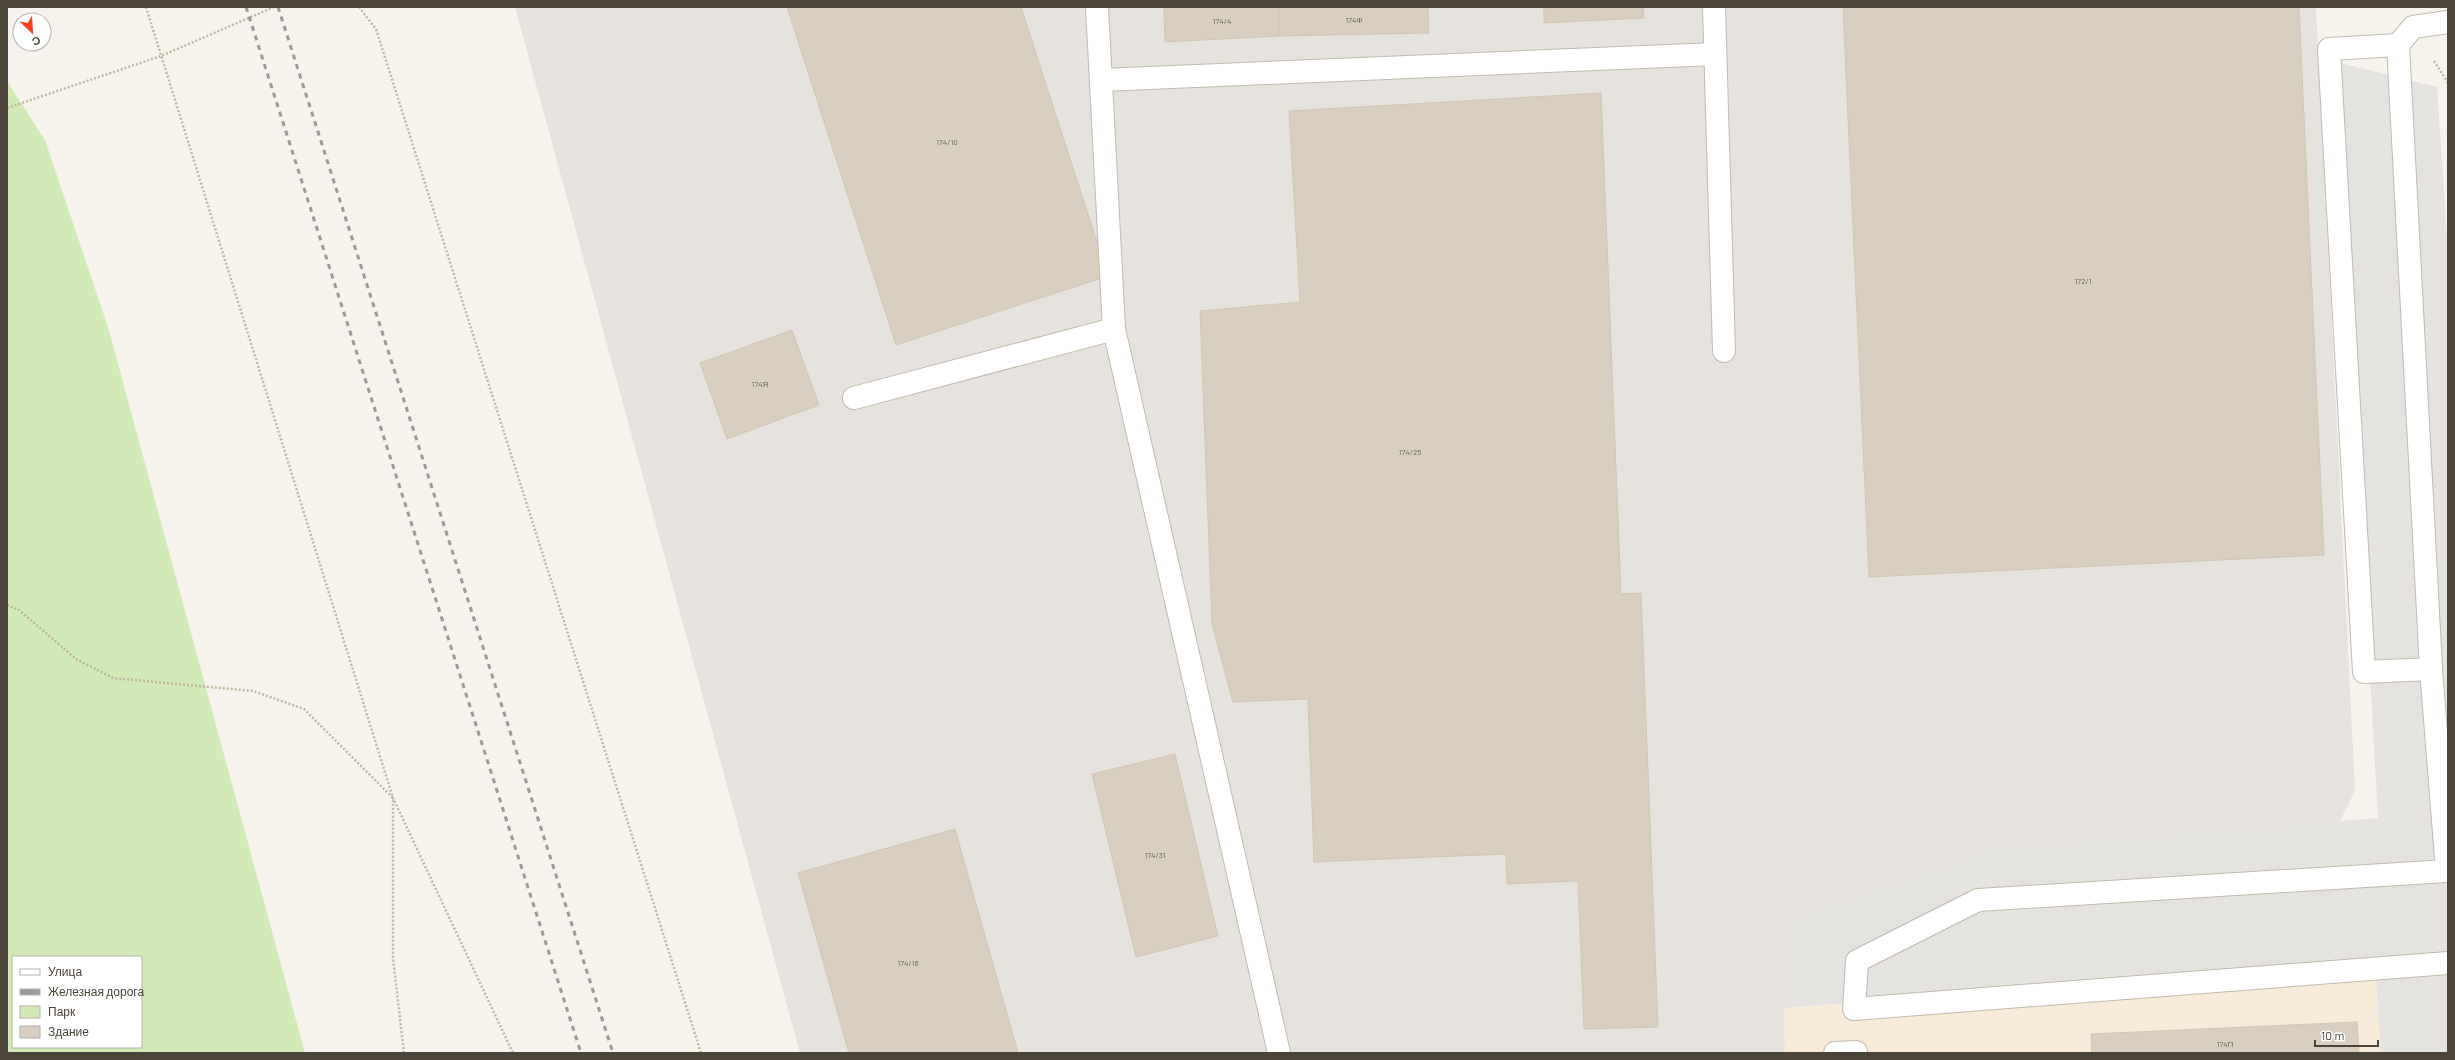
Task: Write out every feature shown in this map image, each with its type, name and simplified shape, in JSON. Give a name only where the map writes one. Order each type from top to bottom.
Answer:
[{"type":"lane","points":[[1097,7],[1114,329],[1279,1053]]},
{"type":"lane","points":[[1714,7],[1724,351]]},
{"type":"lane","points":[[2448,22],[2412,27],[2398,45],[2431,669],[2443,756],[2447,871],[1978,900],[1857,961],[1854,1009],[2448,963]]},
{"type":"lane","points":[[2398,45],[2329,49],[2329,57],[2364,672],[2431,669]]},
{"type":"lane","points":[[1102,80],[1715,54]]},
{"type":"lane","points":[[854,398],[1114,329]]},
{"type":"lane","points":[[1835,1053],[1856,1052]]},
{"type":"path","points":[[146,7],[393,798],[513,1053]]},
{"type":"path","points":[[7,108],[161,56],[274,7]]},
{"type":"path","points":[[359,7],[376,29],[700,1053]]},
{"type":"path","points":[[7,605],[19,610],[76,659],[113,678],[252,690],[304,709],[393,798],[393,958],[404,1053]]},
{"type":"shaded area","points":[[515,7],[2316,7],[2355,791],[2340,821],[1995,847],[1782,923],[1785,1053],[800,1053]]},
{"type":"shaded area","points":[[2336,62],[2437,87],[2448,253],[2448,1053],[2381,1053],[2375,963],[1784,1008],[1782,923],[1995,847],[2378,818]]},
{"type":"shaded area","points":[[2377,968],[2382,1053],[1785,1053],[1784,1008]]},
{"type":"green space","points":[[7,81],[45,140],[108,327],[305,1053],[7,1053]]},
{"type":"building","points":[[787,7],[1021,7],[1108,276],[896,345]]},
{"type":"building","points":[[1164,7],[1279,7],[1279,36],[1165,42]]},
{"type":"building","points":[[1279,7],[1428,7],[1429,33],[1279,36]]},
{"type":"building","points":[[1544,7],[1643,7],[1644,18],[1544,23]]},
{"type":"building","points":[[1843,7],[2299,7],[2324,555],[1869,577]]},
{"type":"building","points":[[1601,93],[1621,594],[1641,593],[1658,1027],[1584,1029],[1578,881],[1507,884],[1506,854],[1314,862],[1308,699],[1233,702],[1212,624],[1200,311],[1300,302],[1289,111]]},
{"type":"building","points":[[792,330],[819,405],[727,439],[700,363]]},
{"type":"building","points":[[1175,754],[1218,936],[1136,957],[1092,774]]},
{"type":"building","points":[[955,829],[1018,1053],[849,1053],[798,873]]},
{"type":"building","points":[[2357,1022],[2359,1053],[2092,1053],[2091,1034]]},
{"type":"railway","points":[[246,7],[581,1053]]},
{"type":"railway","points":[[278,7],[613,1053]]}]
